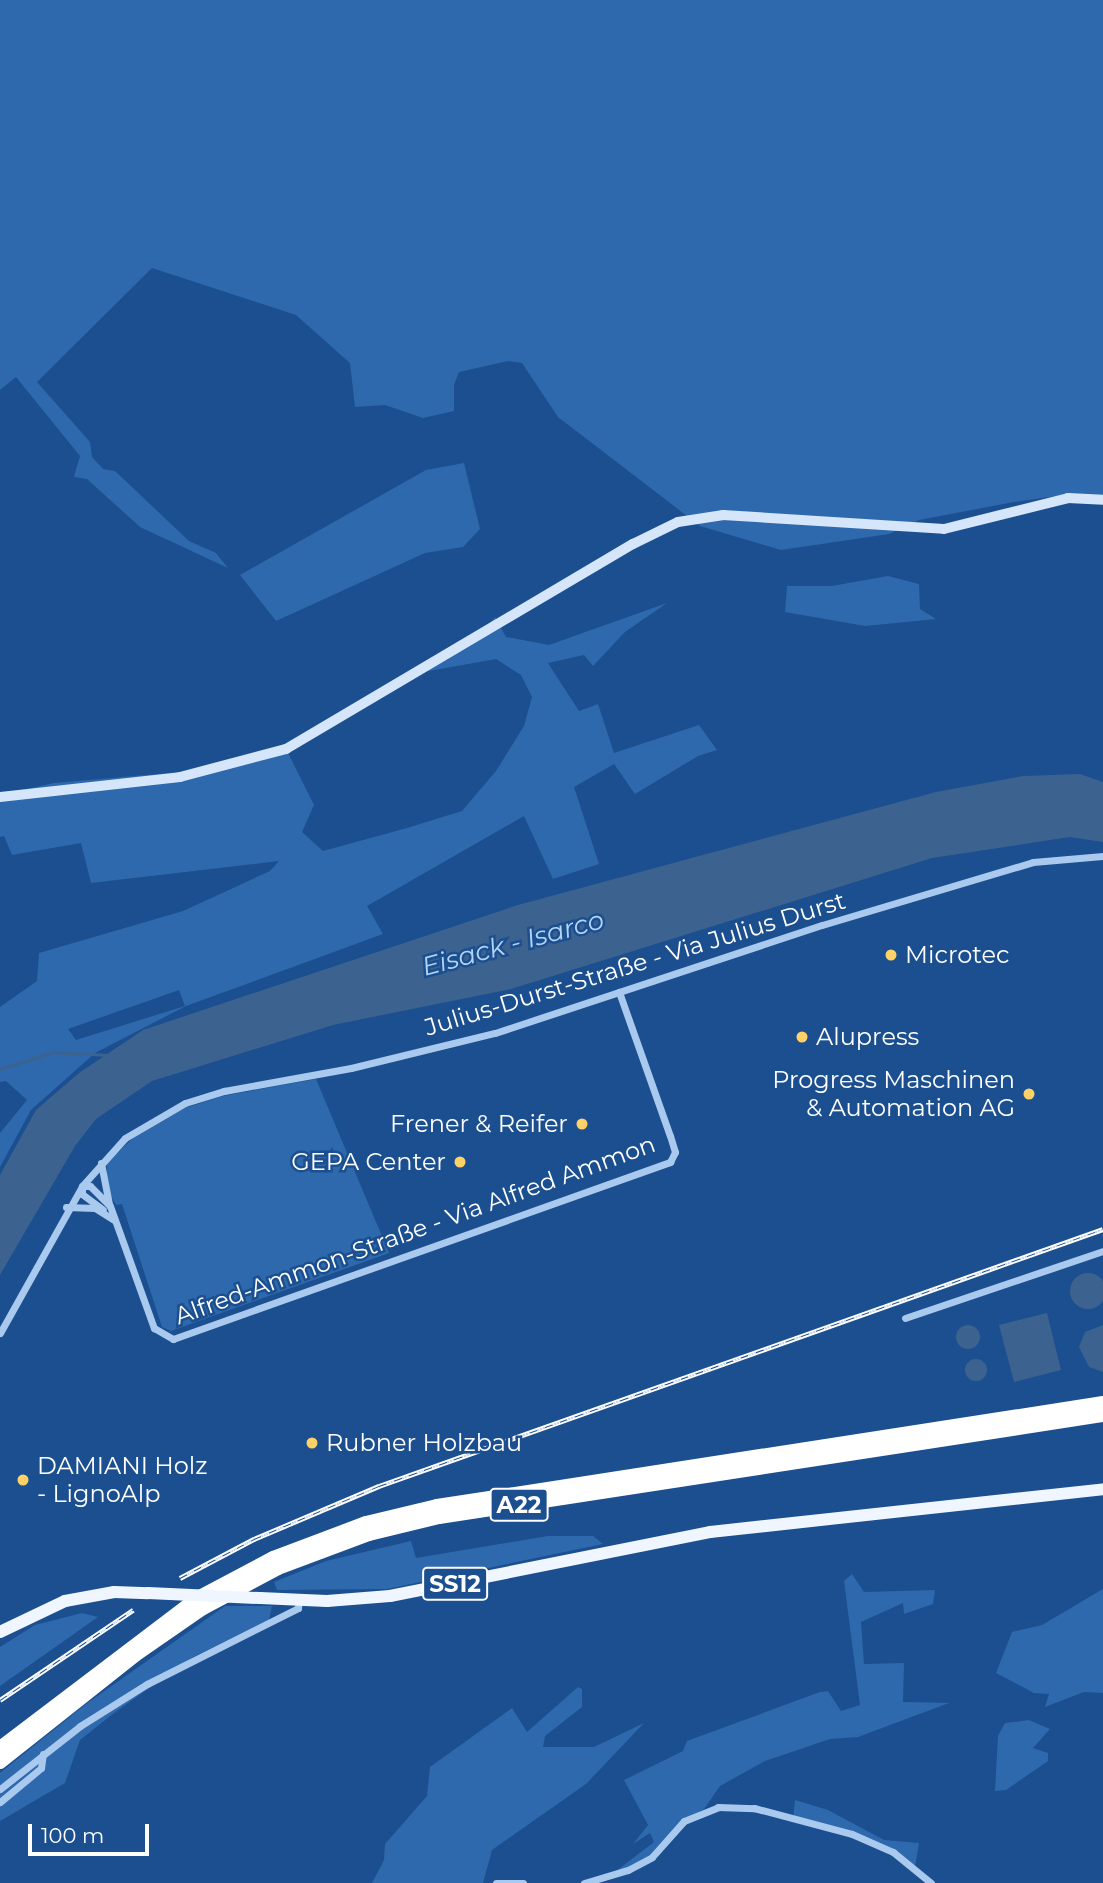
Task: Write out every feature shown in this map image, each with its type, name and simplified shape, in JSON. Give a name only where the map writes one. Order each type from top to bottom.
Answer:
[{"type":"highway","name":"A22","points":[[0,1748],[196,1599],[273,1558],[366,1523],[437,1506],[1103,1404]]},
{"type":"highway","name":"A22","points":[[0,1762],[135,1655],[203,1608],[278,1568],[359,1537],[439,1517],[1103,1415]]},
{"type":"main road","name":"SS12","points":[[0,1632],[65,1601],[114,1592],[299,1600],[390,1597],[710,1532],[1103,1489]]},
{"type":"street","points":[[0,797],[180,777],[286,749],[656,531],[704,516],[918,530],[944,529],[1068,498],[1103,500]]},
{"type":"street","name":"Julius-Durst-Straße - Via Julius Durst","points":[[0,1333],[66,1207],[82,1186],[101,1163],[149,1121],[185,1103],[224,1091],[418,1053],[1022,865],[1083,856],[1103,856]]},
{"type":"street","name":"Alfred-Ammon-Straße - Via Alfred Ammon","points":[[82,1186],[82,1194],[107,1208],[114,1221],[154,1328],[173,1339],[670,1162],[675,1152],[619,992]]},
{"type":"street","points":[[66,1207],[107,1208],[101,1163]]},
{"type":"street","points":[[905,1318],[1103,1251]]},
{"type":"street","points":[[0,1789],[43,1754],[147,1684],[298,1608],[299,1600]]},
{"type":"street","points":[[0,1802],[41,1768],[43,1754]]},
{"type":"street","points":[[584,1883],[628,1870],[652,1857],[671,1831],[704,1809],[754,1808],[852,1834],[900,1856],[931,1883]]},
{"type":"street","points":[[496,1883],[523,1883]]},
{"type":"shaded area","points":[[0,0],[1103,0],[1103,502],[1064,495],[1014,502],[919,520],[889,534],[781,550],[700,526],[558,417],[522,363],[508,361],[459,372],[454,385],[454,411],[423,418],[385,405],[355,407],[350,363],[296,315],[152,268],[37,382],[90,442],[92,457],[103,469],[115,471],[189,541],[216,553],[228,568],[140,527],[87,479],[74,477],[80,456],[16,377],[0,390]]},
{"type":"shaded area","points":[[464,463],[480,529],[463,547],[425,553],[276,621],[240,575],[426,470]]},
{"type":"shaded area","points":[[888,576],[919,584],[920,609],[936,619],[865,626],[785,612],[787,586],[832,586]]},
{"type":"shaded area","points":[[667,603],[625,632],[593,666],[584,655],[548,663],[579,711],[598,704],[614,753],[699,725],[717,750],[698,756],[635,794],[614,764],[574,787],[599,864],[553,879],[524,816],[367,906],[383,934],[186,1006],[95,1053],[31,1110],[0,1167],[0,1133],[27,1100],[6,1081],[0,1082],[0,1007],[37,981],[39,953],[183,911],[270,871],[279,861],[91,883],[81,843],[12,855],[4,836],[0,837],[0,795],[54,783],[192,771],[286,749],[314,805],[302,832],[323,851],[462,811],[496,771],[524,726],[532,697],[521,675],[496,659],[412,674],[480,635],[495,617],[506,637],[549,645]],"holes":[[[179,990],[185,1006],[76,1040],[68,1029]]]},
{"type":"shaded area","points":[[316,1079],[389,1253],[171,1331],[162,1327],[122,1204],[116,1205],[107,1189],[107,1163],[139,1132],[185,1108],[223,1096]]},
{"type":"shaded area","points":[[548,1536],[593,1536],[603,1544],[387,1589],[277,1590],[274,1582],[326,1561],[411,1541],[416,1558]]},
{"type":"shaded area","points":[[852,1574],[864,1592],[935,1590],[933,1604],[904,1614],[903,1603],[861,1622],[864,1664],[904,1663],[903,1702],[949,1703],[858,1737],[830,1739],[765,1761],[720,1786],[704,1809],[684,1821],[652,1857],[607,1878],[654,1842],[650,1833],[633,1844],[648,1825],[624,1780],[683,1751],[687,1741],[820,1692],[828,1691],[841,1711],[860,1705],[844,1581]]},
{"type":"shaded area","points":[[1103,1589],[1103,1693],[1084,1692],[1045,1707],[1049,1694],[1034,1693],[996,1673],[1012,1632],[1042,1625]]},
{"type":"shaded area","points":[[225,1606],[272,1606],[269,1620],[193,1657],[114,1713],[80,1740],[65,1783],[0,1821],[0,1773],[86,1704]]},
{"type":"shaded area","points":[[82,1613],[98,1617],[0,1686],[0,1647],[35,1625]]},
{"type":"shaded area","points":[[578,1687],[582,1689],[582,1707],[545,1736],[543,1747],[594,1747],[644,1723],[586,1784],[492,1850],[483,1883],[372,1883],[384,1860],[385,1844],[427,1796],[430,1767],[512,1708],[527,1732]]},
{"type":"shaded area","points":[[1029,1720],[1050,1729],[1033,1748],[1048,1753],[1048,1761],[1006,1790],[995,1791],[998,1736],[1005,1723]]},
{"type":"shaded area","points":[[795,1800],[828,1810],[884,1840],[919,1843],[915,1867],[857,1837],[793,1819]]},
{"type":"water","name":"Eisack - Isarco","points":[[1080,774],[1103,782],[1103,842],[1070,837],[932,858],[511,989],[333,1025],[152,1081],[96,1119],[75,1146],[0,1275],[0,1175],[36,1110],[79,1073],[143,1030],[518,905],[936,792],[1023,776]]},
{"type":"water","points":[[1088,1273],[1101,1278],[1106,1291],[1101,1304],[1088,1309],[1075,1304],[1070,1291],[1075,1278]]},
{"type":"water","points":[[1047,1313],[1061,1370],[1014,1382],[999,1325]]},
{"type":"water","points":[[968,1325],[979,1332],[980,1337],[973,1348],[968,1349],[957,1342],[956,1337],[963,1326]]},
{"type":"water","points":[[1103,1325],[1103,1372],[1089,1367],[1079,1347],[1085,1332]]},
{"type":"water","points":[[972,1359],[980,1359],[987,1366],[987,1374],[980,1381],[972,1381],[965,1374],[965,1366]]},
{"type":"waterway","points":[[0,1069],[54,1052],[109,1055]]},
{"type":"railway","points":[[180,1578],[254,1539],[379,1486],[1103,1229]]},
{"type":"railway","points":[[0,1700],[133,1610]]},
{"type":"place","name":"Microtec","points":[[891,955]]},
{"type":"place","name":"Alupress","points":[[802,1037]]},
{"type":"place","name":"Progress Maschinen & Automation AG","points":[[1029,1094]]},
{"type":"place","name":"Frener & Reifer","points":[[582,1124]]},
{"type":"place","name":"GEPA Center","points":[[460,1162]]},
{"type":"place","name":"Rubner Holzbau","points":[[312,1443]]},
{"type":"place","name":"DAMIANI Holz - LignoAlp","points":[[23,1480]]}]
